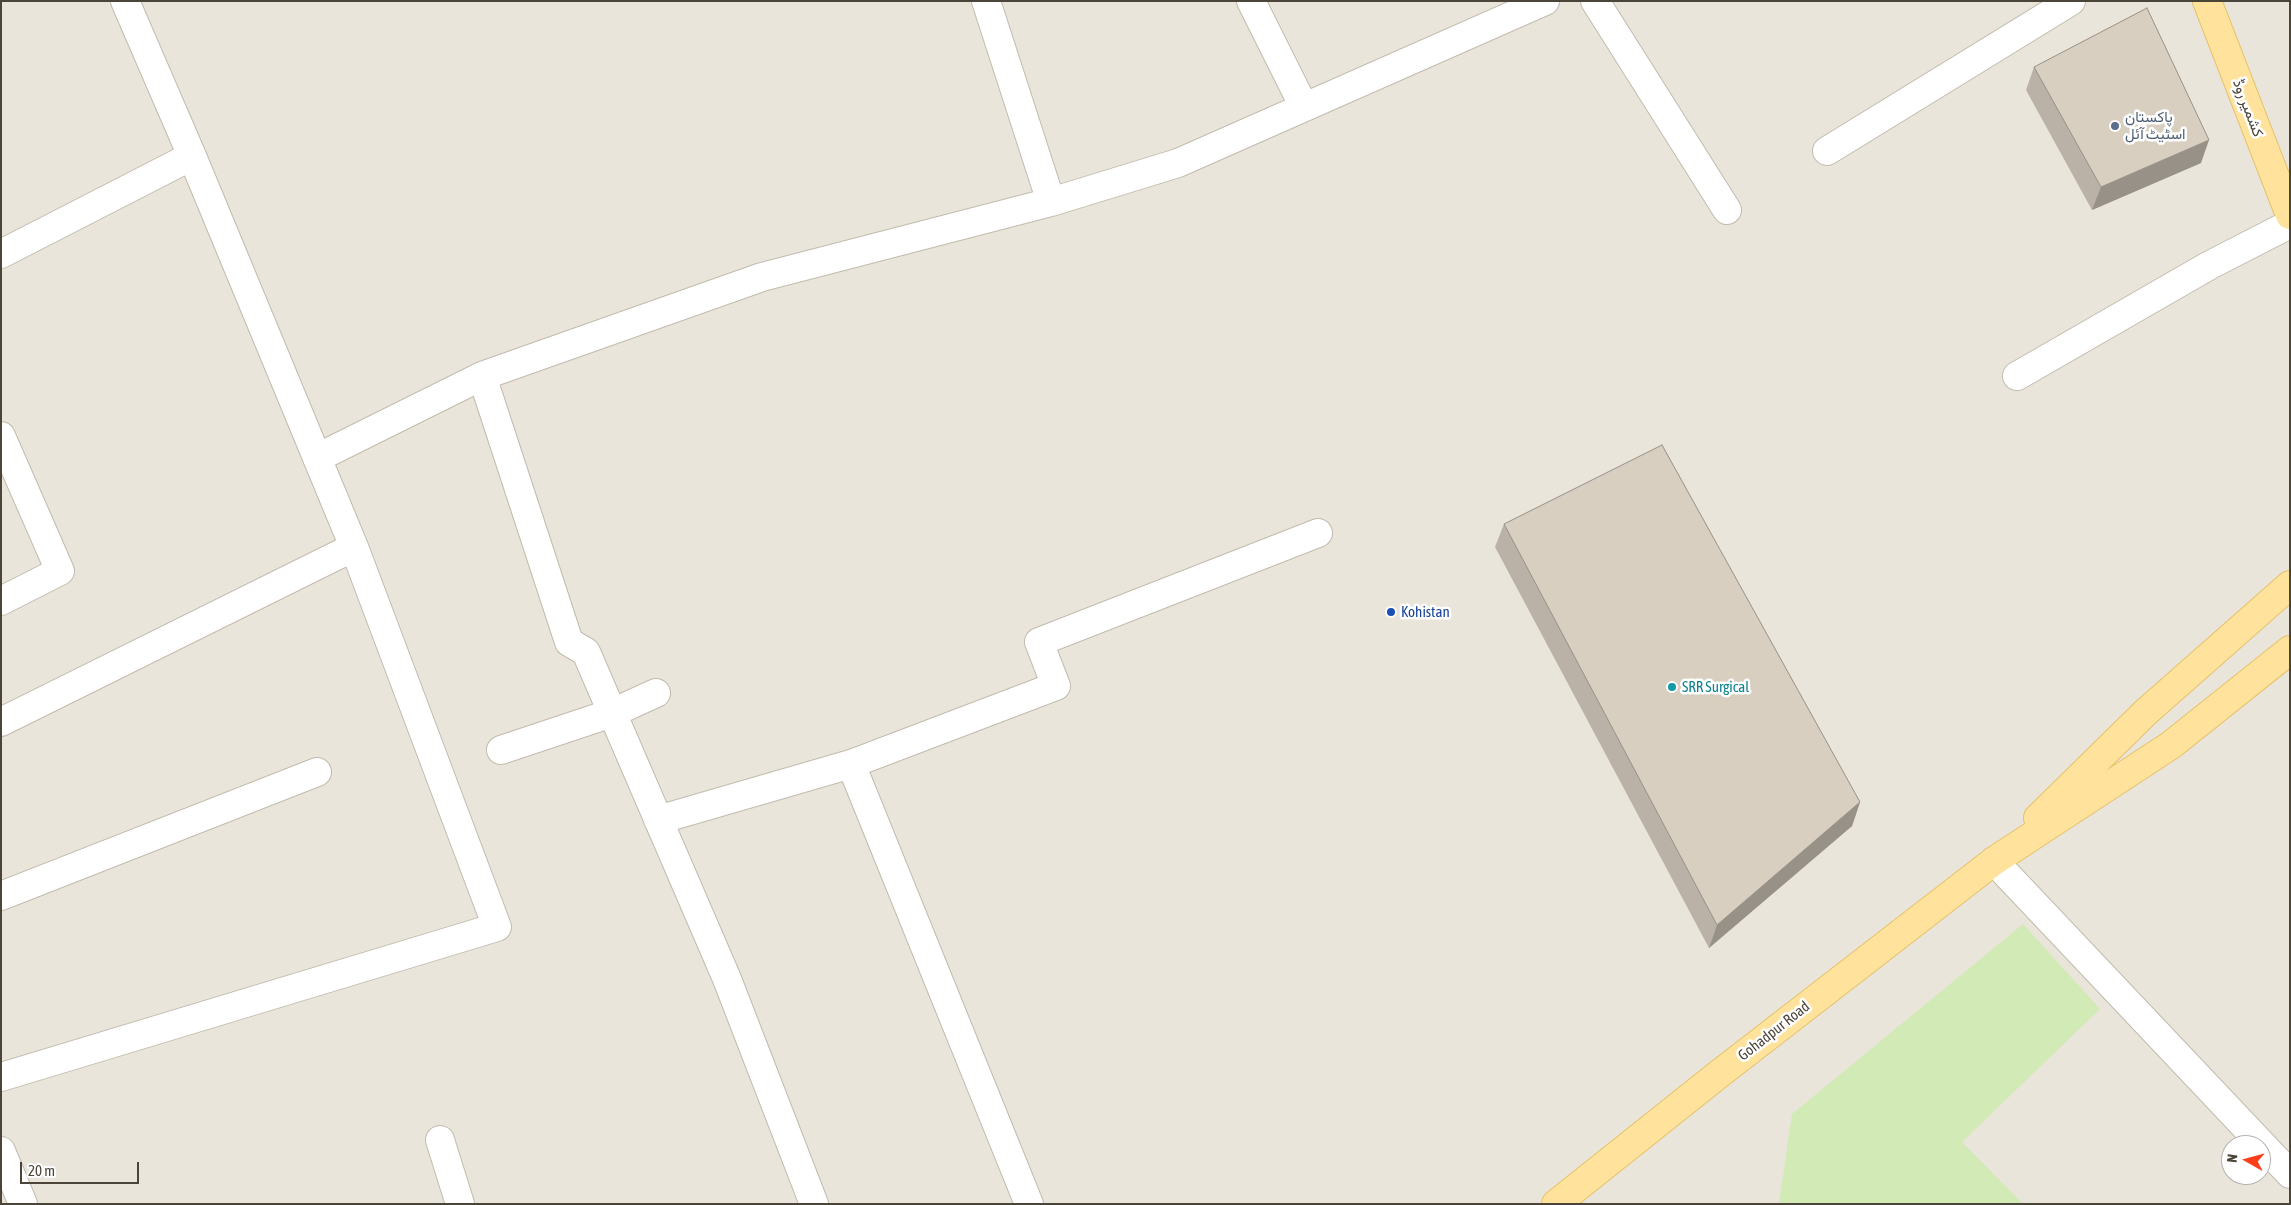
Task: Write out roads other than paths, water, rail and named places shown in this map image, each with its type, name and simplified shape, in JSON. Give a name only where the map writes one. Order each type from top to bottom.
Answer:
[{"type":"main road","name":"کشمیر روڈ","points":[[2207,1],[2290,215]]},
{"type":"main road","points":[[1994,861],[2146,712],[2290,585]]},
{"type":"main road","points":[[1994,861],[2170,745],[2290,650]]},
{"type":"main road","name":"Gohadpur Road","points":[[1556,1204],[1719,1074],[1994,861]]},
{"type":"street","points":[[1,1076],[497,926],[354,547],[192,156],[125,1]]},
{"type":"street","points":[[986,1],[1051,202]]},
{"type":"street","points":[[1251,1],[1304,107]]},
{"type":"street","points":[[318,458],[482,376],[762,277],[1051,202],[1178,163],[1545,1]]},
{"type":"street","points":[[1595,1],[1727,210]]},
{"type":"street","points":[[1827,151],[2071,1]]},
{"type":"street","points":[[1,254],[192,156]]},
{"type":"street","points":[[2017,376],[2210,264],[2290,224]]},
{"type":"street","points":[[482,376],[569,642],[586,652],[727,979],[814,1204]]},
{"type":"street","points":[[1,436],[60,571],[1,601]]},
{"type":"street","points":[[658,820],[851,764],[1056,686],[1039,642],[1318,534]]},
{"type":"street","points":[[1,722],[354,547]]},
{"type":"street","points":[[501,750],[612,713],[656,694]]},
{"type":"street","points":[[851,764],[1029,1204]]},
{"type":"street","points":[[1,896],[317,772]]},
{"type":"street","points":[[1994,861],[2290,1174]]},
{"type":"street","points":[[440,1140],[460,1204]]},
{"type":"street","points":[[1,1151],[23,1204]]},
{"type":"place","name":"پاکستان اسٹیٹ آئل","points":[[2115,126]]},
{"type":"place","name":"Kohistan","points":[[1391,612]]},
{"type":"place","name":"SRR Surgical","points":[[1672,687]]}]
